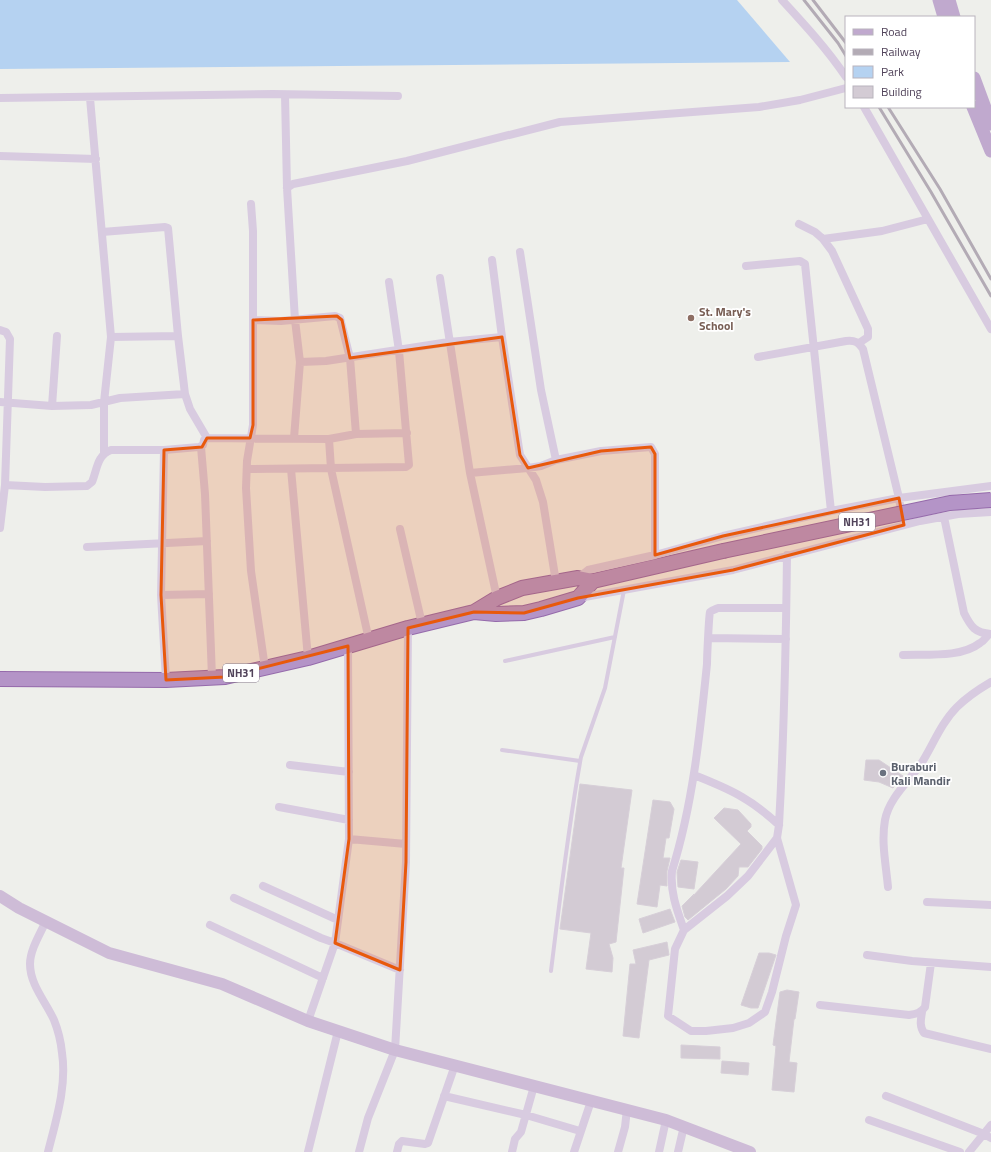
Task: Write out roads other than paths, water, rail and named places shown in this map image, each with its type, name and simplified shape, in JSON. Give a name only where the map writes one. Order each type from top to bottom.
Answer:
[{"type":"highway","name":"NH31","points":[[474,612],[497,598],[534,585],[578,578],[593,581],[723,551],[943,504],[991,500]]},
{"type":"highway","points":[[578,598],[593,581]]},
{"type":"highway","points":[[534,585],[546,591],[547,602],[541,609]]},
{"type":"highway","name":"NH31","points":[[0,679],[166,680],[225,677],[308,658],[422,624],[474,612],[496,614],[524,613],[578,598]]},
{"type":"main road","points":[[946,4],[953,16]]},
{"type":"main road","points":[[975,81],[991,124]]},
{"type":"main road","points":[[982,101],[991,151]]},
{"type":"main road","points":[[0,896],[20,908],[109,953],[222,984],[308,1020],[396,1050],[666,1120],[750,1152]]},
{"type":"street","points":[[782,0],[811,31],[845,76]]},
{"type":"street","points":[[287,188],[293,184],[408,161],[560,122],[759,107],[800,100],[845,88]]},
{"type":"street","points":[[284,94],[287,188],[300,362],[294,438]]},
{"type":"street","points":[[0,98],[90,98],[284,94],[398,96]]},
{"type":"street","points":[[90,98],[111,337],[104,402],[104,453]]},
{"type":"street","points":[[865,108],[991,329]]},
{"type":"street","points":[[0,156],[96,159]]},
{"type":"street","points":[[250,204],[253,231],[253,425],[250,438],[246,488],[251,571],[265,668]]},
{"type":"street","points":[[824,239],[882,231],[928,219]]},
{"type":"street","points":[[799,224],[815,232],[824,239],[832,251],[868,329],[868,337],[859,343]]},
{"type":"street","points":[[102,232],[168,228],[185,394],[190,409],[207,438]]},
{"type":"street","points":[[520,252],[541,390],[556,460]]},
{"type":"street","points":[[492,260],[520,455],[536,480],[543,502],[556,582]]},
{"type":"street","points":[[746,266],[800,261],[805,264],[831,511]]},
{"type":"street","points":[[440,278],[470,473],[497,598]]},
{"type":"street","points":[[247,469],[407,467],[410,463],[399,351],[389,282]]},
{"type":"street","points":[[253,320],[281,321],[336,316],[340,318],[350,358],[356,434]]},
{"type":"street","points":[[0,330],[6,332],[10,339],[4,403],[5,485],[0,528]]},
{"type":"street","points":[[52,406],[57,336]]},
{"type":"street","points":[[111,337],[178,336]]},
{"type":"street","points":[[300,362],[326,361],[450,342],[502,337]]},
{"type":"street","points":[[758,357],[853,340],[859,343],[863,349],[899,498],[904,525]]},
{"type":"street","points":[[4,403],[52,406],[91,405],[120,398],[185,394]]},
{"type":"street","points":[[212,677],[202,447],[204,440],[207,438],[329,438],[356,434],[407,433]]},
{"type":"street","points":[[329,438],[331,469],[369,640]]},
{"type":"street","points":[[5,485],[45,487],[87,486],[92,482],[100,457],[104,453],[111,450],[164,450],[202,447]]},
{"type":"street","points":[[470,473],[528,468],[540,466],[556,460],[601,452],[651,447],[655,454],[656,554]]},
{"type":"street","points":[[164,450],[160,595],[166,680]]},
{"type":"street","points":[[291,469],[308,658]]},
{"type":"street","points":[[578,578],[588,570],[831,511],[899,498],[991,486]]},
{"type":"street","points":[[578,598],[733,570],[920,521],[991,512]]},
{"type":"street","points":[[944,517],[964,613],[970,624],[977,632],[990,634]]},
{"type":"street","points":[[400,530],[422,624]]},
{"type":"street","points":[[87,547],[207,542]]},
{"type":"street","points":[[777,838],[748,876],[727,896],[684,930],[675,949],[668,1016],[691,1030],[706,1031],[732,1028],[749,1023],[765,1012],[796,906],[777,838],[784,738],[787,555]]},
{"type":"street","points":[[160,595],[209,594]]},
{"type":"street","points":[[684,930],[675,904],[671,883],[672,871],[694,775],[709,638],[710,612],[718,608],[786,608]]},
{"type":"street","points":[[359,1152],[368,1118],[396,1050],[406,844],[408,628]]},
{"type":"street","points":[[903,655],[946,654],[961,651],[972,648],[981,643],[990,634]]},
{"type":"street","points":[[709,638],[786,639]]},
{"type":"street","points":[[308,1020],[335,943],[349,839],[348,646]]},
{"type":"street","points":[[888,887],[883,834],[885,818],[892,802],[920,764],[945,723],[957,707],[991,682]]},
{"type":"street","points":[[290,765],[349,772]]},
{"type":"street","points":[[694,775],[723,787],[744,798],[779,825]]},
{"type":"street","points":[[279,808],[349,820]]},
{"type":"street","points":[[349,839],[406,844]]},
{"type":"street","points":[[263,886],[338,920]]},
{"type":"street","points":[[234,898],[321,938],[400,970]]},
{"type":"street","points":[[927,902],[991,905]]},
{"type":"street","points":[[46,921],[34,949],[30,964],[36,988],[54,1019],[58,1031],[64,1074],[58,1111],[48,1152]]},
{"type":"street","points":[[210,925],[323,978]]},
{"type":"street","points":[[867,955],[931,963],[991,967]]},
{"type":"street","points":[[931,963],[925,1007],[922,1012],[920,1024],[921,1029],[924,1033],[991,1049]]},
{"type":"street","points":[[820,1005],[909,1015],[922,1012]]},
{"type":"street","points":[[308,1152],[338,1031]]},
{"type":"street","points":[[397,1152],[399,1144],[402,1141],[425,1144],[428,1143],[455,1065]]},
{"type":"street","points":[[512,1152],[515,1139],[520,1133],[526,1115],[534,1086]]},
{"type":"street","points":[[444,1096],[526,1115],[580,1131]]},
{"type":"street","points":[[886,1096],[988,1136]]},
{"type":"street","points":[[574,1152],[591,1101]]},
{"type":"street","points":[[618,1152],[627,1110]]},
{"type":"street","points":[[658,1152],[666,1120]]},
{"type":"street","points":[[870,1120],[960,1152]]},
{"type":"street","points":[[970,1152],[988,1136],[991,1125]]},
{"type":"street","points":[[678,1152],[684,1126]]},
{"type":"lane","points":[[552,971],[569,826],[580,761],[605,688],[624,590]]},
{"type":"lane","points":[[505,661],[615,637]]},
{"type":"lane","points":[[502,750],[580,761]]},
{"type":"railway","points":[[804,0],[838,43],[845,54]]},
{"type":"railway","points":[[813,0],[845,42]]},
{"type":"railway","points":[[880,108],[931,192],[991,296]]},
{"type":"railway","points":[[889,108],[940,189],[991,279]]},
{"type":"place","name":"St. Mary's School","points":[[691,318]]},
{"type":"place","name":"Buraburi Kali Mandir","points":[[883,773]]}]
